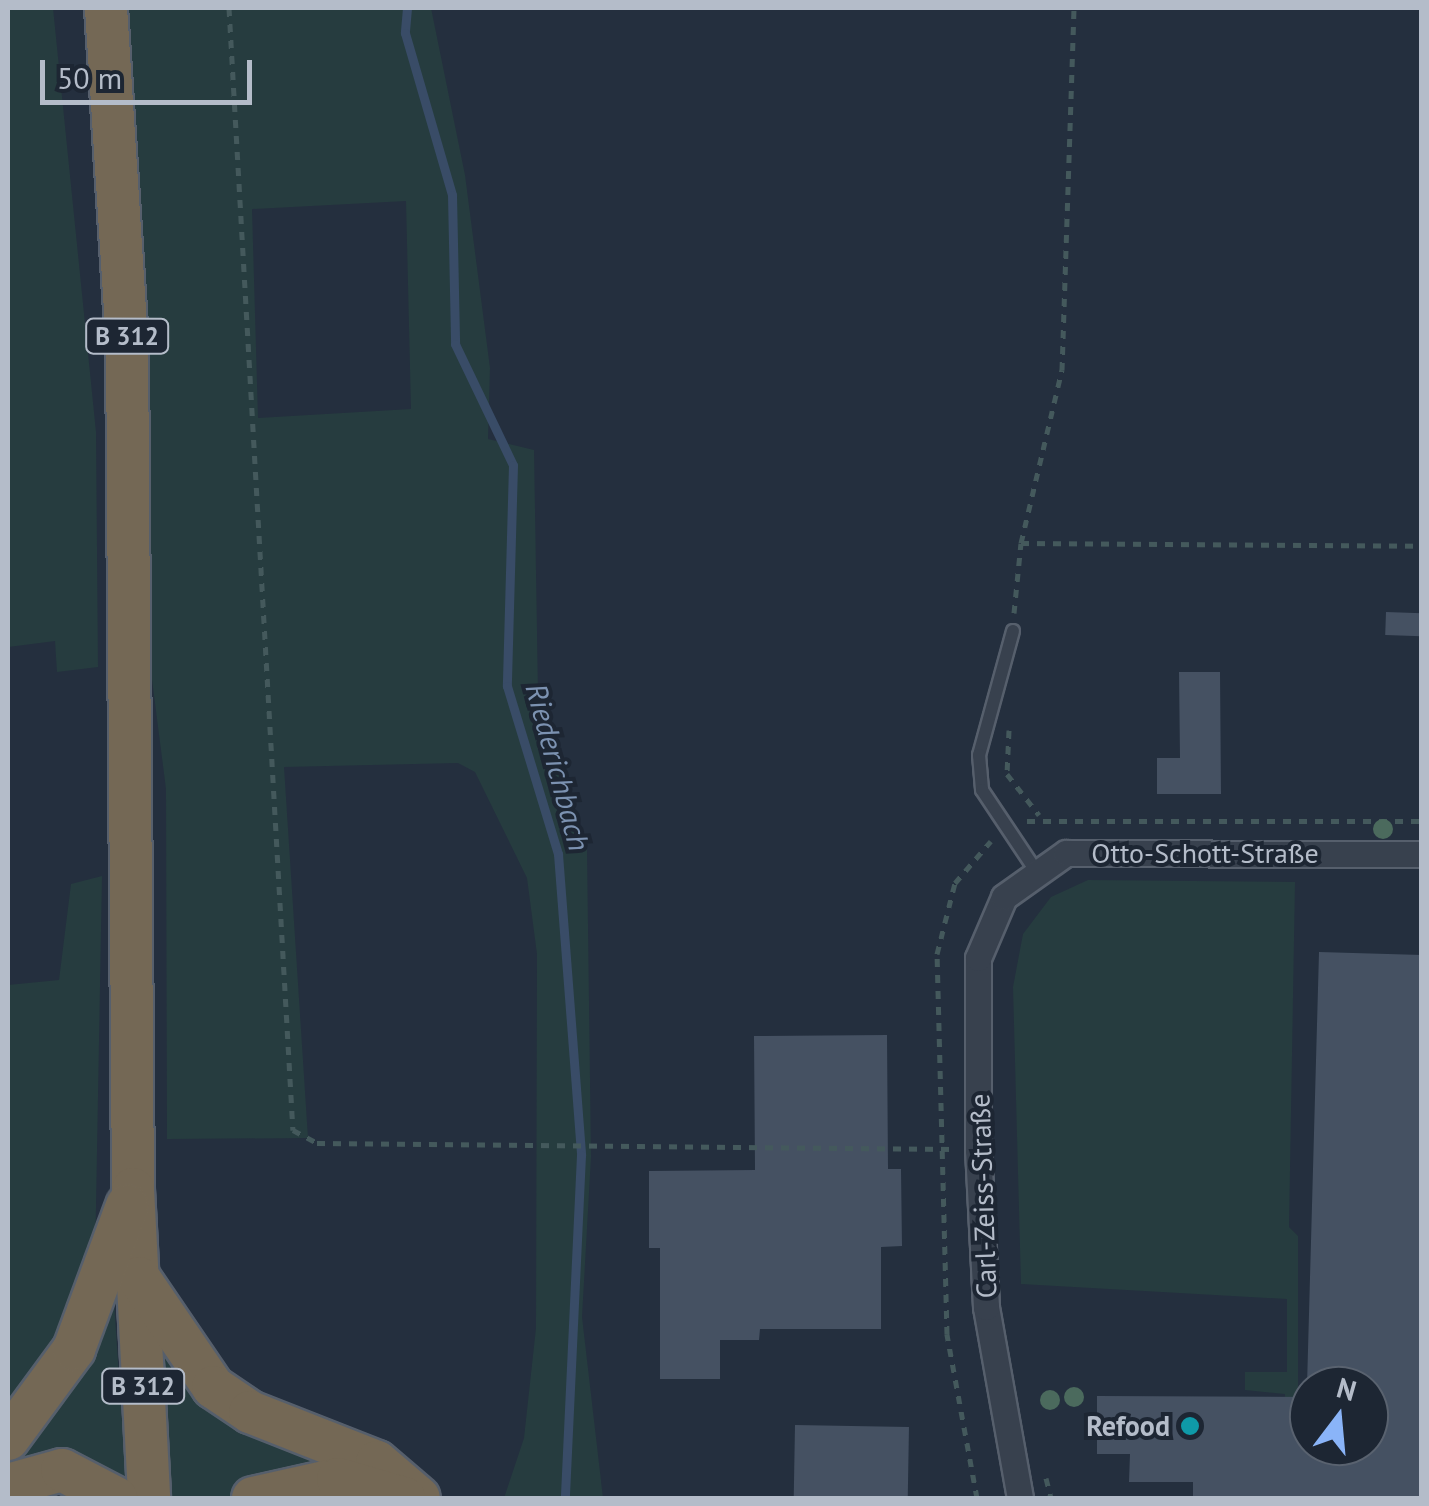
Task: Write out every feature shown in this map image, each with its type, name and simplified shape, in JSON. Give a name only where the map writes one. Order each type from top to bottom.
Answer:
[{"type":"highway","name":"B 312","points":[[106,8],[127,338],[134,1189],[148,1498]]},
{"type":"highway","points":[[8,1439],[74,1349],[134,1189]]},
{"type":"highway","points":[[137,1274],[213,1386],[250,1412],[378,1462],[420,1498]]},
{"type":"highway","points":[[8,1485],[62,1470],[116,1498]]},
{"type":"highway","points":[[253,1498],[338,1479],[404,1498]]},
{"type":"street","name":"Otto-Schott-Straße","points":[[1004,897],[1034,868],[1066,852],[1422,854]]},
{"type":"street","name":"Carl-Zeiss-Straße","points":[[1004,897],[978,958],[978,1150],[986,1307],[1020,1498]]},
{"type":"lane","points":[[1013,631],[979,756],[982,790],[1034,868]]},
{"type":"path","points":[[229,8],[293,1130],[317,1144],[978,1150]]},
{"type":"path","points":[[1013,631],[1021,543],[1062,370],[1074,8]]},
{"type":"path","points":[[1021,543],[1422,546]]},
{"type":"path","points":[[994,692],[1009,718],[1007,774],[1039,815]]},
{"type":"path","points":[[977,1498],[947,1334],[936,1148],[940,921],[980,848],[1039,815],[1422,821]]},
{"type":"path","points":[[1042,1464],[1051,1498]]},
{"type":"green space","points":[[8,8],[53,8],[96,432],[98,667],[57,672],[55,641],[8,647]]},
{"type":"green space","points":[[128,8],[431,8],[465,175],[490,368],[488,439],[534,450],[538,693],[587,849],[591,1157],[582,1317],[603,1498],[504,1498],[524,1438],[536,1328],[537,954],[527,878],[475,772],[458,763],[284,767],[308,1138],[167,1139],[166,789],[150,664]],"holes":[[[406,201],[411,409],[258,418],[252,209]]]},
{"type":"green space","points":[[102,876],[95,1261],[62,1353],[8,1424],[8,985],[59,980],[71,884]]},
{"type":"green space","points":[[1088,880],[1295,882],[1289,1227],[1298,1236],[1298,1366],[1289,1366],[1289,1466],[1298,1466],[1298,1498],[1286,1498],[1285,1394],[1245,1390],[1245,1372],[1287,1372],[1287,1299],[1021,1284],[1013,987],[1023,934],[1051,897]]},
{"type":"green space","points":[[113,1286],[126,1481],[88,1459],[43,1452],[8,1466]]},
{"type":"green space","points":[[159,1348],[343,1460],[234,1498],[171,1498]]},
{"type":"building","points":[[1386,612],[1422,613],[1421,636],[1385,635]]},
{"type":"building","points":[[1179,672],[1220,672],[1221,794],[1157,794],[1157,758],[1180,758]]},
{"type":"building","points":[[1319,952],[1422,955],[1422,1498],[1193,1498],[1193,1482],[1129,1482],[1130,1454],[1097,1454],[1097,1396],[1289,1397],[1289,1466],[1389,1466],[1389,1366],[1308,1366]]},
{"type":"building","points":[[887,1035],[888,1169],[901,1169],[902,1246],[881,1247],[881,1329],[760,1329],[759,1340],[720,1340],[720,1379],[660,1379],[660,1248],[649,1248],[649,1171],[755,1170],[754,1036]]},
{"type":"building","points":[[795,1425],[909,1427],[908,1498],[794,1498]]},
{"type":"waterway","name":"Riederichbach","points":[[407,8],[405,33],[452,195],[455,344],[513,465],[507,686],[558,854],[581,1155],[565,1498]]},
{"type":"place","name":"Refood","points":[[1190,1426]]}]
